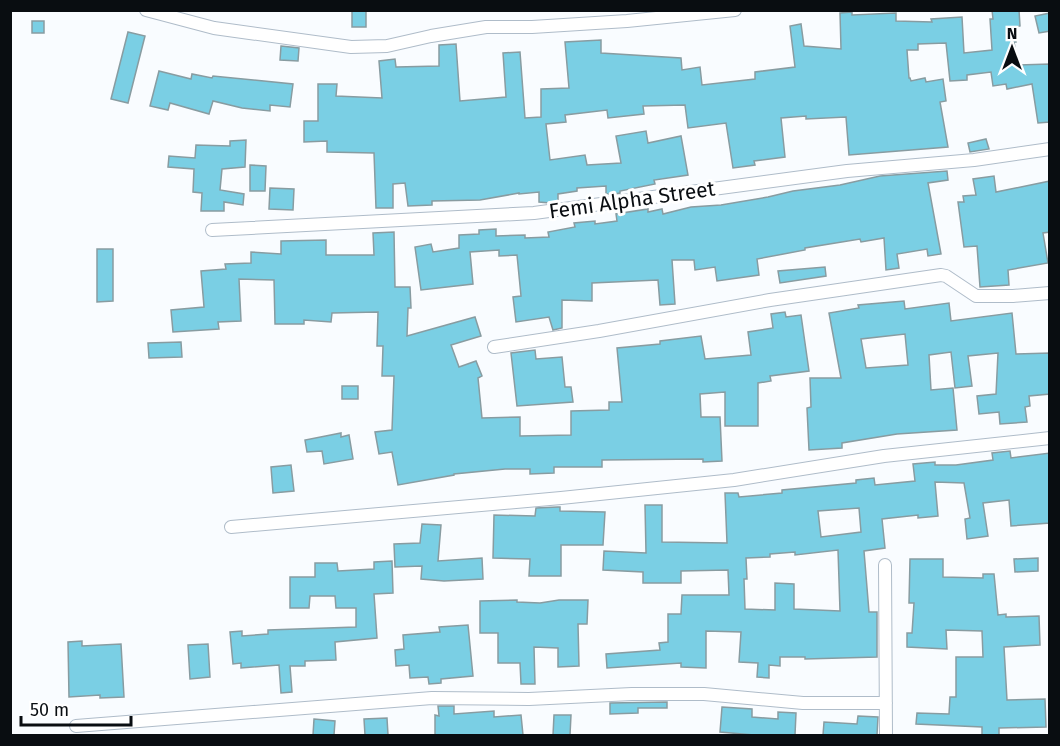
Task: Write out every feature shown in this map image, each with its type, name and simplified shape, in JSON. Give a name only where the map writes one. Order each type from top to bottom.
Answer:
[{"type":"street","points":[[146,10],[214,28],[351,47],[387,46],[486,27],[591,23],[735,10]]},
{"type":"street","name":"Femi Alpha Street","points":[[212,230],[534,213],[847,171],[974,160],[1050,149]]},
{"type":"street","points":[[494,347],[599,331],[770,300],[941,275],[976,296],[1050,293]]},
{"type":"street","points":[[231,527],[561,498],[734,480],[884,456],[1050,438]]},
{"type":"street","points":[[885,565],[886,735]]},
{"type":"street","points":[[76,726],[432,698],[529,699],[632,694],[704,694],[803,704],[886,703]]},
{"type":"building","points":[[352,10],[366,10],[366,27],[352,27]]},
{"type":"building","points":[[992,10],[1019,10],[1020,26],[1015,27],[1016,42],[1014,42],[1018,65],[1050,64],[1050,122],[1038,123],[1032,84],[1007,89],[1006,84],[993,86],[991,72],[967,75],[967,80],[950,81],[946,43],[918,44],[918,50],[907,50],[909,78],[911,81],[925,78],[926,82],[943,79],[946,101],[940,102],[948,147],[849,155],[846,117],[781,118],[785,157],[754,161],[755,165],[733,168],[726,123],[688,128],[685,105],[643,106],[644,114],[608,118],[607,110],[565,115],[566,122],[546,124],[550,160],[585,155],[587,165],[621,163],[616,136],[646,131],[648,143],[681,136],[688,175],[654,180],[655,184],[614,194],[606,194],[606,186],[577,188],[577,191],[558,194],[558,201],[550,203],[539,202],[539,192],[480,200],[432,201],[432,205],[408,206],[405,183],[393,184],[393,208],[376,208],[374,153],[327,152],[327,141],[304,142],[304,121],[318,121],[318,84],[337,84],[336,96],[382,98],[379,61],[395,59],[396,67],[439,66],[439,45],[456,44],[460,101],[506,97],[503,53],[520,52],[525,118],[541,117],[541,89],[569,88],[565,42],[601,40],[601,53],[681,58],[682,70],[700,67],[702,85],[755,79],[755,72],[795,67],[790,26],[801,24],[804,46],[841,49],[840,13],[852,12],[852,15],[896,13],[896,21],[932,22],[931,19],[962,17],[964,53],[992,50],[990,19],[993,19]]},
{"type":"building","points":[[1050,13],[1050,31],[1039,33],[1035,16]]},
{"type":"building","points":[[32,21],[44,21],[44,33],[32,33]]},
{"type":"building","points":[[128,32],[145,36],[128,103],[111,99]]},
{"type":"building","points":[[281,46],[299,48],[298,61],[280,60]]},
{"type":"building","points":[[159,71],[191,79],[192,74],[212,78],[213,76],[293,84],[290,107],[270,105],[270,111],[242,108],[213,101],[209,114],[170,103],[168,110],[150,106]]},
{"type":"building","points":[[986,139],[989,149],[970,152],[968,143]]},
{"type":"building","points":[[246,140],[245,167],[222,169],[220,190],[244,194],[243,205],[224,202],[224,211],[201,211],[202,193],[193,192],[194,169],[168,167],[169,156],[195,158],[196,145],[230,146],[230,141]]},
{"type":"building","points":[[250,165],[266,166],[265,191],[250,191]]},
{"type":"building","points":[[947,171],[948,180],[928,183],[941,254],[928,256],[927,249],[897,254],[899,268],[886,270],[884,238],[861,242],[860,239],[805,248],[805,250],[757,259],[759,275],[717,281],[715,267],[695,270],[694,260],[672,260],[675,304],[660,305],[658,280],[592,283],[592,301],[562,300],[562,328],[553,330],[549,317],[516,322],[513,297],[521,296],[517,255],[499,256],[499,250],[470,252],[473,284],[421,290],[415,247],[431,244],[433,252],[459,248],[459,235],[479,234],[479,230],[496,229],[496,236],[549,237],[548,232],[575,227],[574,223],[595,221],[595,224],[617,221],[616,214],[662,209],[663,214],[691,207],[721,205],[880,176]]},
{"type":"building","points":[[994,176],[996,192],[1050,181],[1050,232],[1043,233],[1048,263],[1008,270],[1009,285],[980,287],[977,246],[964,247],[958,202],[964,202],[963,196],[976,195],[973,179]]},
{"type":"building","points":[[270,188],[294,189],[293,210],[269,209]]},
{"type":"building","points":[[394,232],[395,287],[410,287],[411,308],[408,308],[407,336],[475,317],[481,336],[451,345],[459,367],[476,361],[482,376],[478,378],[482,418],[520,417],[520,436],[571,435],[571,411],[609,410],[609,402],[622,402],[617,348],[660,344],[660,341],[701,336],[705,359],[751,355],[748,332],[773,328],[771,314],[785,312],[786,317],[801,315],[809,371],[770,376],[771,381],[758,383],[758,426],[725,426],[725,392],[700,394],[701,417],[720,417],[722,461],[703,462],[703,459],[602,460],[602,467],[554,467],[554,473],[530,474],[530,469],[505,469],[454,474],[398,485],[392,452],[379,454],[375,432],[392,430],[394,376],[382,376],[383,346],[377,346],[378,312],[332,313],[331,322],[304,320],[304,324],[275,324],[274,280],[239,279],[241,321],[218,322],[219,329],[173,332],[171,310],[204,307],[201,271],[226,269],[225,264],[251,263],[251,252],[281,254],[281,241],[326,240],[326,255],[374,255],[373,233]]},
{"type":"building","points":[[97,249],[113,249],[113,301],[97,302]]},
{"type":"building","points":[[825,267],[826,276],[780,283],[778,271]]},
{"type":"building","points":[[904,301],[905,309],[949,303],[951,321],[1012,313],[1016,354],[1050,353],[1050,394],[1029,396],[1030,406],[1025,407],[1027,422],[1000,424],[999,412],[979,414],[977,396],[996,394],[998,353],[968,356],[972,386],[955,388],[951,352],[929,355],[931,390],[953,388],[957,430],[897,434],[842,443],[842,448],[809,450],[807,408],[811,407],[810,378],[841,378],[829,313],[859,308],[858,305]],"holes":[[[905,334],[908,365],[866,368],[861,339]]]},
{"type":"building","points":[[181,342],[182,357],[149,358],[148,343]]},
{"type":"building","points":[[535,350],[536,359],[562,357],[565,387],[571,387],[573,402],[517,406],[511,353]]},
{"type":"building","points":[[342,386],[358,386],[358,399],[342,399]]},
{"type":"building","points":[[341,433],[341,437],[349,435],[353,459],[324,464],[322,451],[307,452],[305,440]]},
{"type":"building","points":[[1010,451],[1011,458],[1050,453],[1050,523],[1011,526],[1009,500],[983,503],[988,536],[967,539],[965,519],[970,518],[964,483],[935,482],[938,516],[918,518],[918,515],[882,519],[885,548],[864,551],[869,612],[877,612],[877,657],[805,659],[805,657],[780,657],[780,666],[769,665],[769,678],[757,677],[758,663],[739,662],[741,632],[706,631],[706,668],[681,667],[681,663],[607,668],[606,654],[660,650],[659,643],[668,642],[668,614],[681,614],[682,595],[729,595],[728,570],[681,571],[681,583],[643,583],[643,572],[603,570],[604,551],[646,553],[645,505],[662,505],[662,542],[727,543],[725,493],[738,493],[739,497],[782,493],[782,490],[856,483],[856,480],[874,478],[875,485],[915,481],[913,464],[935,462],[935,465],[956,465],[993,460],[992,453]],"holes":[[[859,508],[861,532],[821,537],[818,511]],[[838,550],[840,611],[794,609],[794,584],[775,583],[775,610],[745,609],[746,558],[770,557],[770,554],[795,552],[795,555]]]},
{"type":"building","points":[[291,465],[294,491],[273,493],[271,467]]},
{"type":"building","points":[[560,507],[560,511],[605,512],[603,545],[561,545],[561,576],[529,576],[530,559],[493,558],[494,515],[535,516],[536,508]]},
{"type":"building","points":[[422,524],[441,525],[438,561],[482,558],[483,579],[444,581],[421,579],[422,566],[395,567],[394,544],[420,543]]},
{"type":"building","points":[[1038,558],[1038,571],[1015,572],[1014,559]]},
{"type":"building","points":[[910,559],[943,559],[943,577],[983,578],[983,574],[994,574],[998,615],[1006,614],[1006,617],[1039,616],[1040,645],[1004,647],[1007,700],[1045,699],[1046,727],[999,728],[999,735],[982,735],[982,727],[916,724],[917,713],[949,714],[950,697],[956,697],[956,657],[983,657],[982,631],[946,630],[947,649],[907,647],[907,633],[912,633],[914,603],[909,603]]},
{"type":"building","points":[[392,561],[393,593],[374,594],[377,638],[335,642],[336,660],[305,661],[305,666],[290,666],[292,692],[281,693],[279,665],[241,668],[241,663],[233,664],[230,632],[242,631],[242,636],[268,634],[268,630],[356,627],[356,608],[336,608],[335,596],[310,596],[309,608],[290,608],[290,577],[315,577],[315,563],[337,563],[338,571],[374,569],[374,562]]},
{"type":"building","points":[[517,600],[517,602],[540,603],[559,600],[588,600],[587,624],[578,624],[579,666],[558,667],[558,648],[534,647],[535,684],[521,684],[520,663],[498,663],[498,633],[480,633],[480,601]]},
{"type":"building","points":[[468,625],[473,676],[441,679],[441,683],[429,684],[428,677],[410,678],[409,665],[396,666],[395,650],[404,649],[403,635],[440,632],[439,627]]},
{"type":"building","points":[[82,641],[82,646],[121,644],[124,697],[100,698],[100,695],[69,697],[68,642]]},
{"type":"building","points":[[208,644],[210,677],[190,679],[188,645]]},
{"type":"building","points":[[667,702],[667,708],[638,708],[638,713],[610,714],[610,703]]},
{"type":"building","points":[[438,706],[454,706],[454,714],[494,711],[494,717],[521,715],[523,735],[435,735],[435,715],[439,716]]},
{"type":"building","points":[[722,707],[752,709],[752,717],[778,719],[778,712],[796,713],[795,735],[720,732]]},
{"type":"building","points":[[554,715],[571,715],[570,735],[553,735]]},
{"type":"building","points":[[858,716],[878,717],[877,735],[823,735],[824,722],[857,724]]},
{"type":"building","points":[[387,718],[388,735],[365,735],[364,719]]},
{"type":"building","points":[[314,719],[335,721],[334,735],[313,735]]}]
